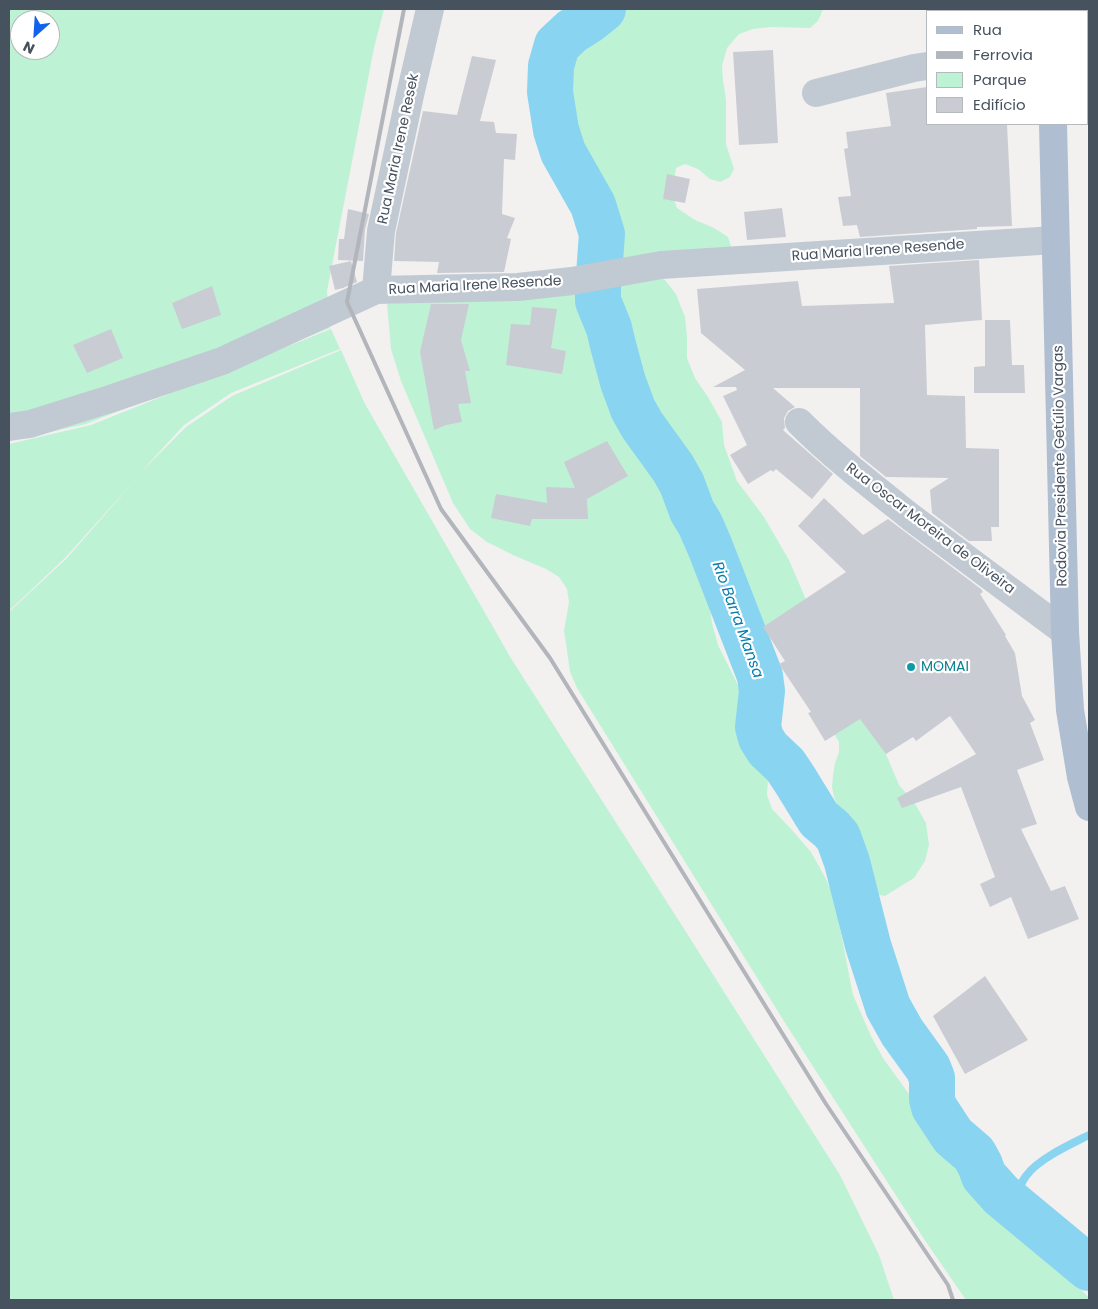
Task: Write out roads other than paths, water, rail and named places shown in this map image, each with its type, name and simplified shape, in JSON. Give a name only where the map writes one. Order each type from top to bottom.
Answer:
[{"type":"main road","name":"Rodovia Presidente Getúlio Vargas","points":[[1053,125],[1065,632],[1070,710],[1081,777],[1089,807]]},
{"type":"street","name":"Rua Maria Irene Resek","points":[[376,290],[381,231],[430,9]]},
{"type":"street","points":[[816,93],[926,66]]},
{"type":"street","name":"Rua Maria Irene Resende","points":[[9,427],[39,422],[222,361],[376,290],[518,287],[572,281],[649,266],[1055,240]]},
{"type":"street","name":"Rua Oscar Moreira de Oliveira","points":[[799,422],[854,473],[1065,632]]},
{"type":"waterway","name":"Rio Barra Mansa","points":[[603,9],[572,31],[557,45],[551,66],[550,92],[556,130],[563,152],[593,205],[602,234],[598,301],[609,328],[623,382],[633,409],[682,484],[692,511],[710,547],[760,676],[762,691],[758,727],[761,738],[768,749],[785,765],[819,819],[838,837],[847,862],[868,945],[888,1007],[902,1032],[928,1068],[932,1078],[934,1107],[953,1136],[974,1154],[984,1176],[1001,1195],[1089,1268]]},
{"type":"waterway","points":[[1012,1204],[1022,1182],[1031,1170],[1055,1153],[1089,1135]]},
{"type":"railway","points":[[404,9],[347,302],[441,509],[550,658],[826,1104],[948,1285],[953,1300]]},
{"type":"place","name":"MOMAI","points":[[911,667]]}]
